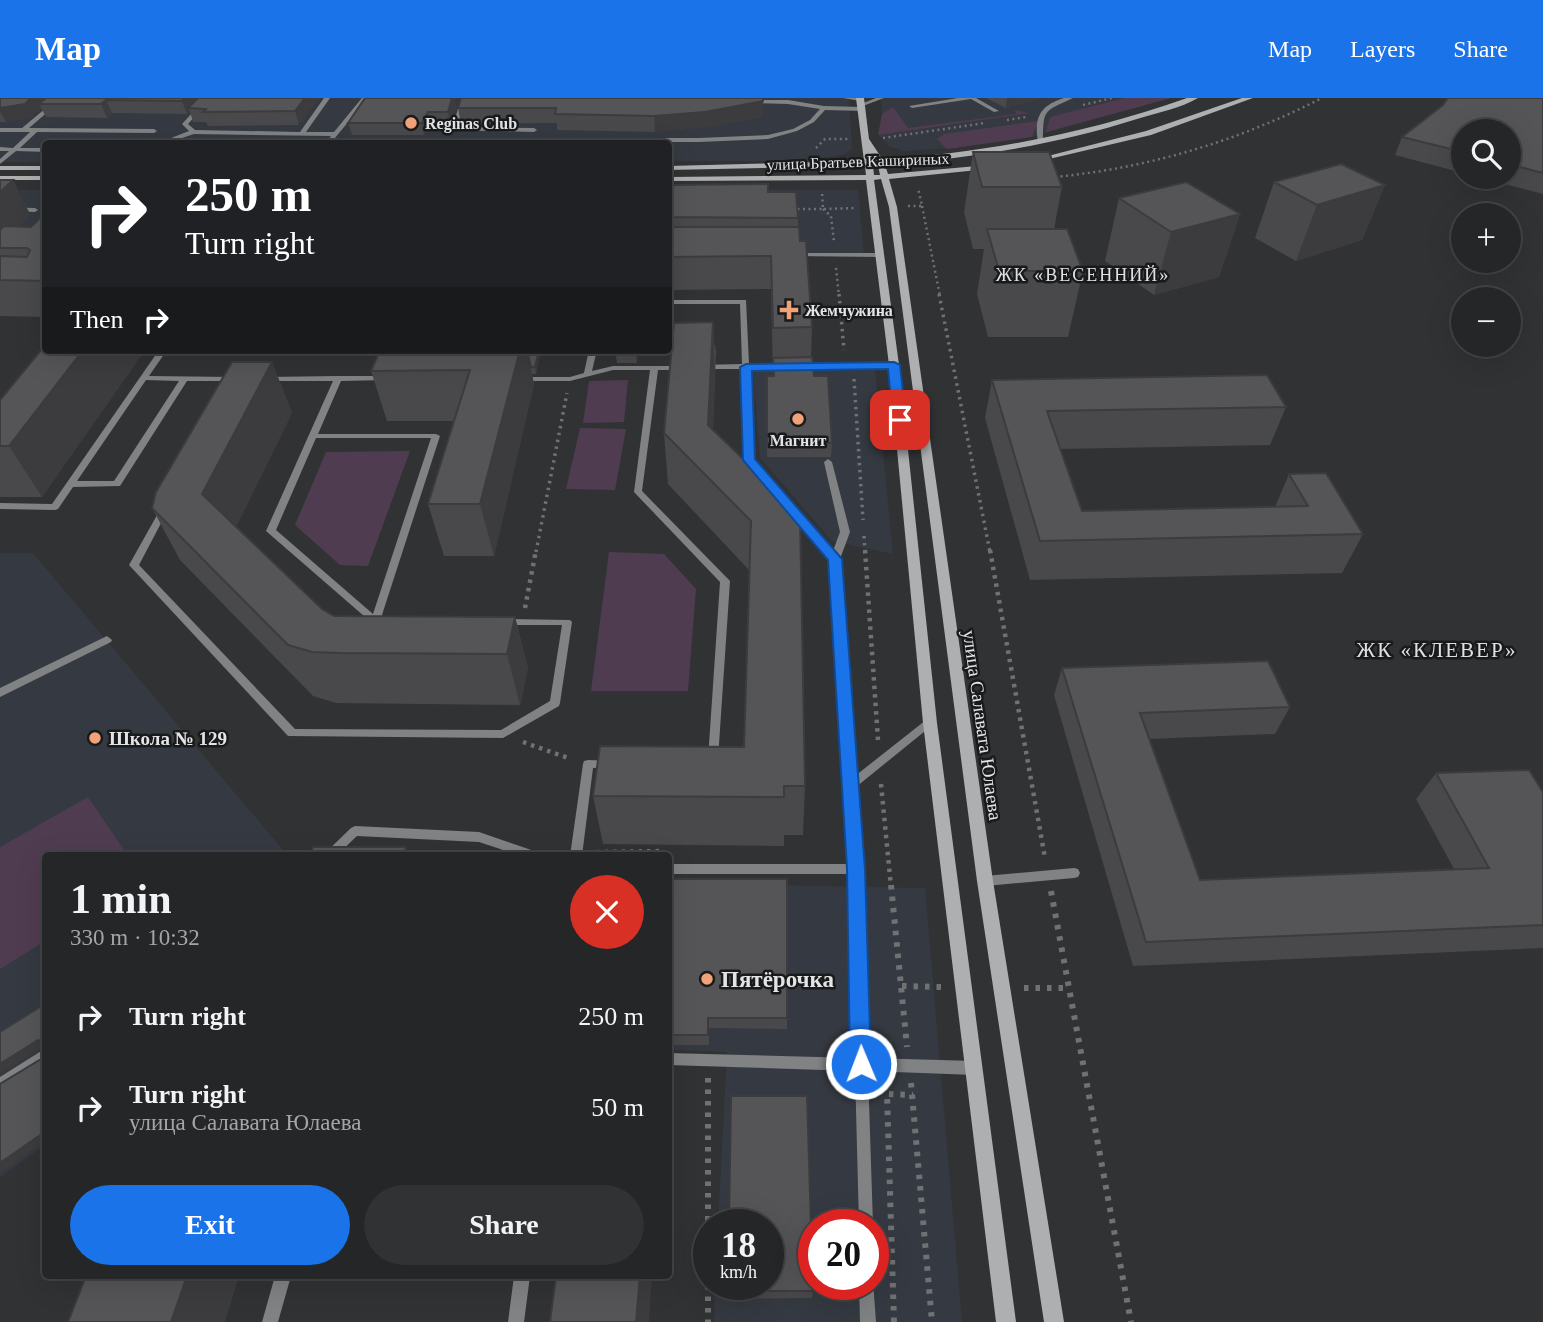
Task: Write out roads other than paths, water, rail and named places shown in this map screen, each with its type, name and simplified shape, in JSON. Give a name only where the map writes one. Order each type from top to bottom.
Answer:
[{"type":"main road","name":"улица Братьев Кашириных","points":[[672,179],[873,168],[995,151],[1129,119],[1194,98]]},
{"type":"main road","points":[[1021,163],[1148,133],[1249,98]]},
{"type":"main road","name":"улица Салавата Юлаева","points":[[861,102],[864,138],[873,168],[930,723],[1006,1322]]},
{"type":"main road","name":"улица Салавата Юлаева","points":[[864,138],[873,168],[887,177],[893,207],[985,881],[1054,1322]]},
{"type":"main road","name":"улица Братьев Кашириных","points":[[887,177],[996,166]]},
{"type":"main road","points":[[0,168],[42,168]]},
{"type":"main road","name":"улица Братьев Кашириных","points":[[672,168],[873,168]]},
{"type":"main road","points":[[0,178],[42,178]]},
{"type":"lane","points":[[24,130],[61,98]]},
{"type":"lane","points":[[194,132],[185,124],[209,98]]},
{"type":"lane","points":[[302,133],[327,98]]},
{"type":"lane","points":[[330,140],[365,98]]},
{"type":"lane","points":[[846,98],[861,102]]},
{"type":"lane","points":[[735,102],[788,102],[824,108],[881,98]]},
{"type":"lane","points":[[912,106],[971,98],[996,111]]},
{"type":"lane","points":[[1040,142],[1040,115],[1048,104],[1070,98]]},
{"type":"lane","points":[[450,101],[463,100],[454,129],[534,130]]},
{"type":"lane","points":[[531,140],[699,140],[768,137],[795,130],[812,121],[824,108]]},
{"type":"lane","points":[[0,130],[153,131]]},
{"type":"lane","points":[[0,162],[36,130]]},
{"type":"lane","points":[[171,140],[194,132],[334,134]]},
{"type":"lane","points":[[0,149],[42,150]]},
{"type":"lane","points":[[0,209],[35,210]]},
{"type":"lane","points":[[780,254],[880,255]]},
{"type":"lane","points":[[672,302],[743,302],[749,460],[835,559]]},
{"type":"lane","points":[[0,506],[55,507],[160,354]]},
{"type":"lane","points":[[588,373],[592,354]]},
{"type":"lane","points":[[515,379],[570,379],[613,368],[894,365]]},
{"type":"lane","points":[[654,368],[638,492],[725,581],[713,761],[699,761]]},
{"type":"lane","points":[[143,378],[392,379]]},
{"type":"lane","points":[[338,378],[271,531],[375,621],[388,621]]},
{"type":"lane","points":[[71,484],[117,484],[185,379]]},
{"type":"lane","points":[[231,390],[237,379]]},
{"type":"lane","points":[[312,436],[436,436],[375,621]]},
{"type":"lane","points":[[828,463],[845,532],[835,559],[856,869],[866,1209]]},
{"type":"lane","points":[[173,495],[134,565],[292,733],[503,734],[555,703],[567,622],[496,622]]},
{"type":"lane","points":[[2,690],[107,640]]},
{"type":"lane","points":[[850,786],[930,723]]},
{"type":"lane","points":[[577,852],[588,764],[629,763]]},
{"type":"lane","points":[[332,852],[355,831],[479,836],[525,852]]},
{"type":"lane","points":[[672,869],[856,869]]},
{"type":"lane","points":[[985,881],[1074,873]]},
{"type":"lane","points":[[0,1085],[42,1057]]},
{"type":"lane","points":[[672,1059],[975,1068]]},
{"type":"lane","points":[[270,1322],[282,1279]]},
{"type":"lane","points":[[516,1322],[522,1279]]},
{"type":"lane","points":[[867,1300],[868,1322]]},
{"type":"place","name":"Reginas Club","points":[[411,123]]},
{"type":"place","name":"Жемчужина","points":[[789,310]]},
{"type":"place","name":"Магнит","points":[[798,419]]},
{"type":"place","name":"Школа № 129","points":[[95,738]]},
{"type":"place","name":"Пятёрочка","points":[[707,979]]},
{"type":"district","name":"ЖК «ВЕСЕННИЙ»","points":[[1083,275]]},
{"type":"district","name":"ЖК «КЛЕВЕР»","points":[[1437,650]]}]
